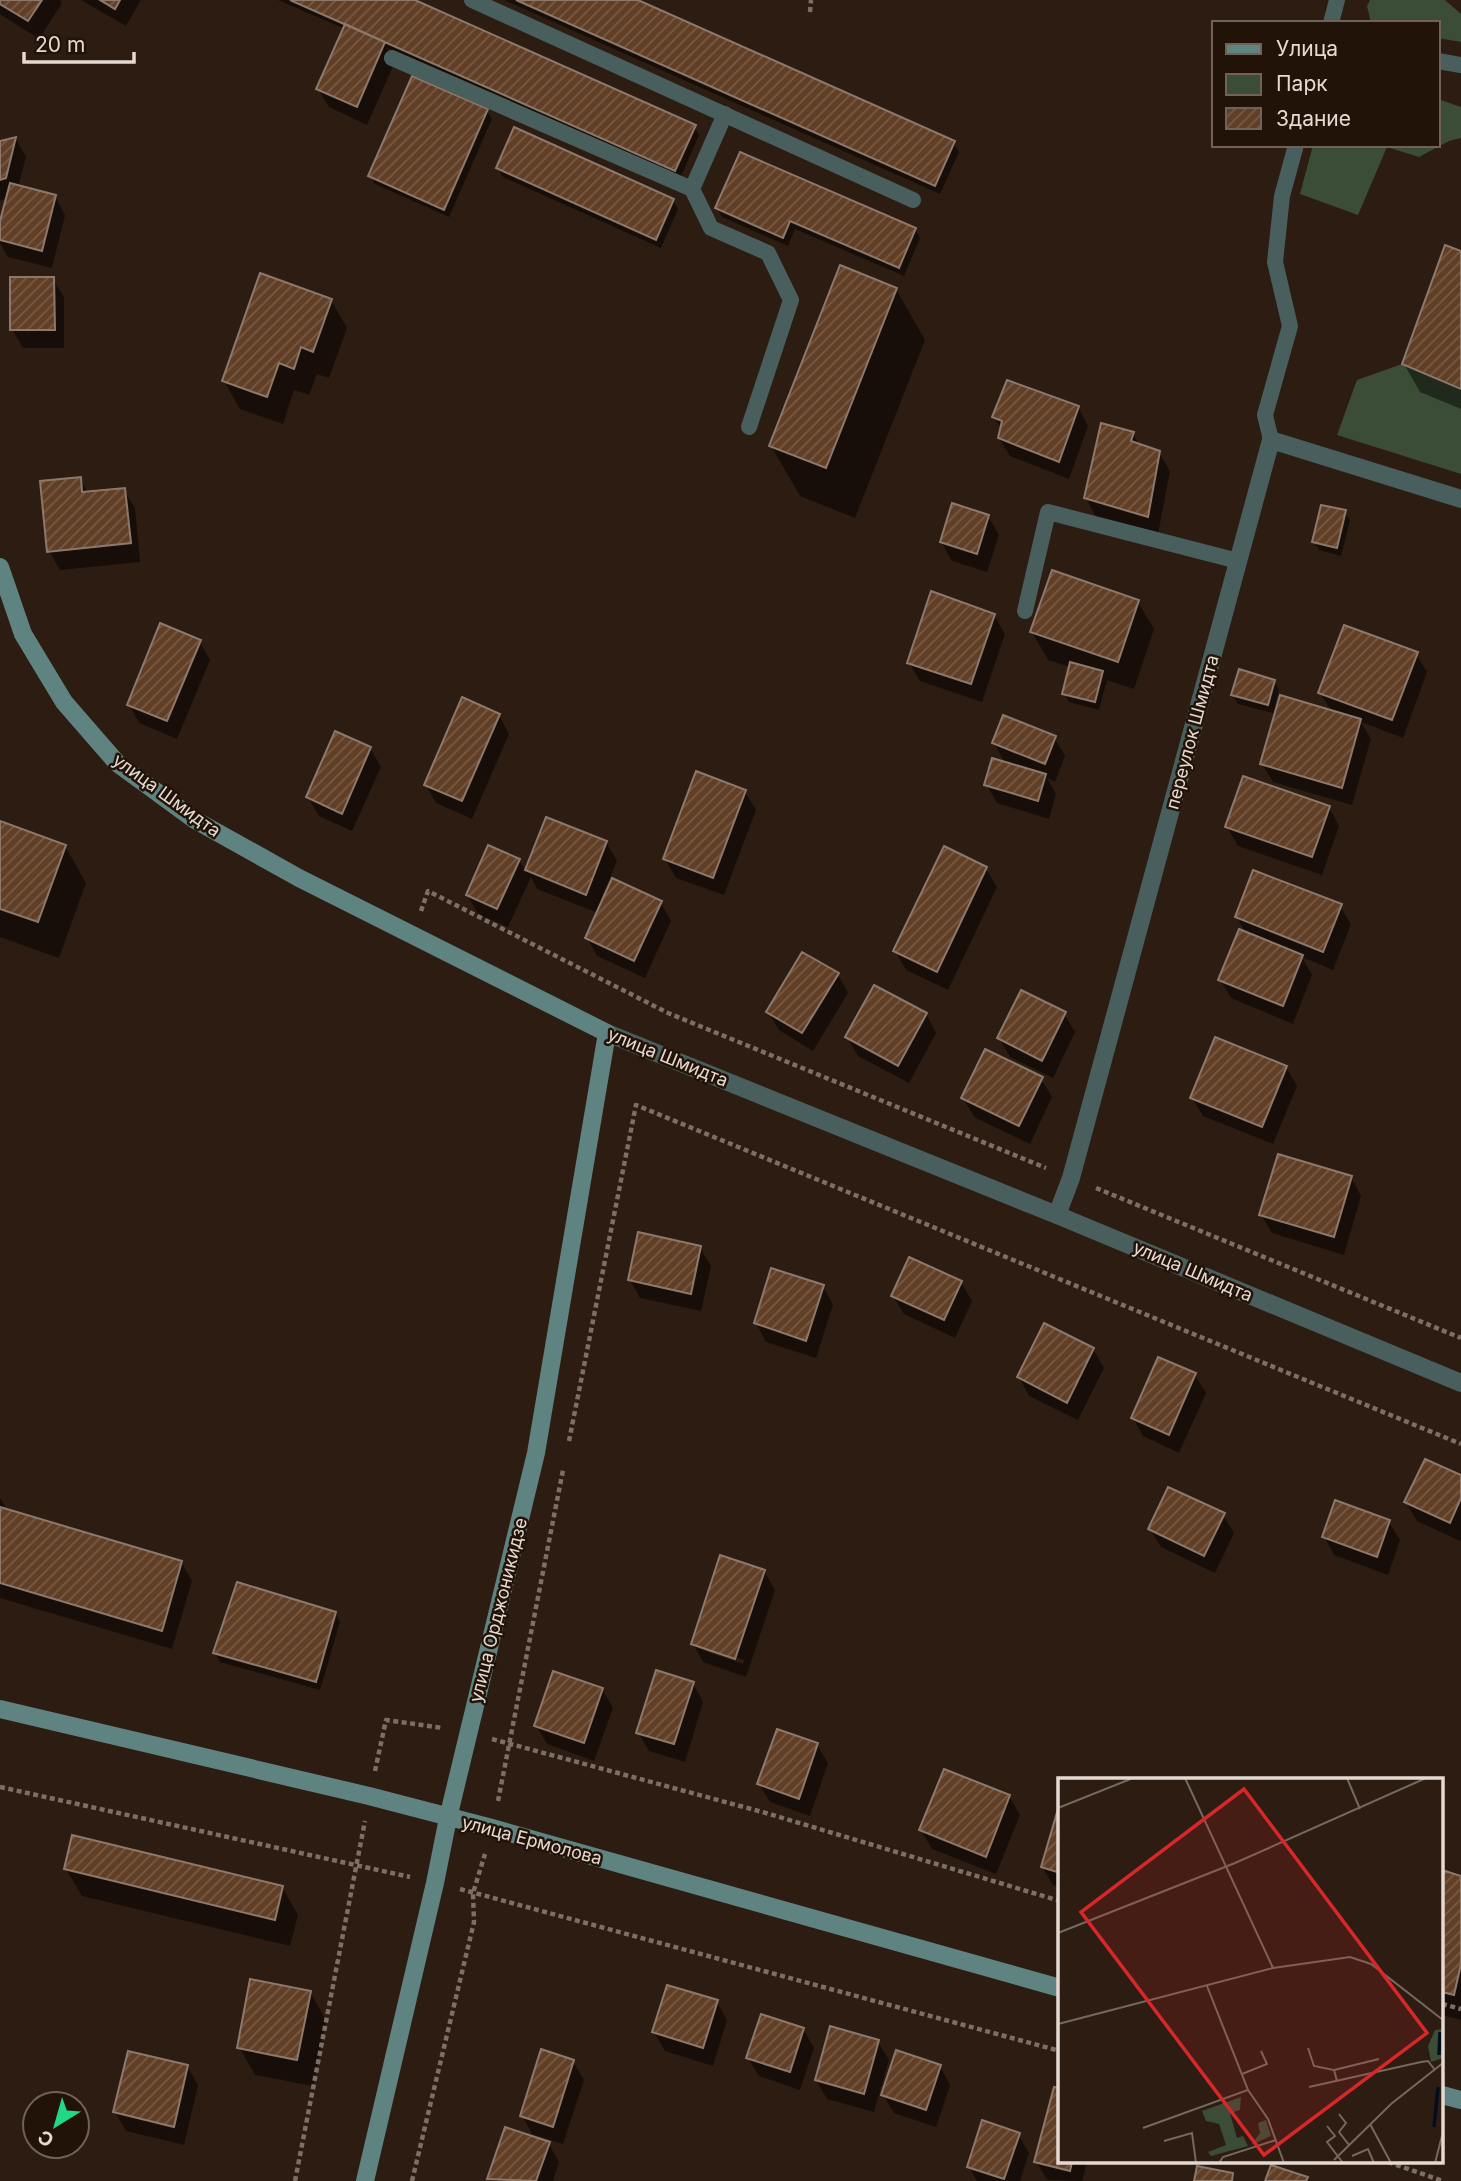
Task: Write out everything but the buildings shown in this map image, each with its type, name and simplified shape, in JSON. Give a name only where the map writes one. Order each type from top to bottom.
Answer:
[{"type":"street","points":[[1271,440],[1461,499]]},
{"type":"street","name":"переулок Шмидта","points":[[1057,1215],[1071,1178],[1271,440]]},
{"type":"street","name":"улица Шмидта","points":[[0,566],[23,634],[64,702],[117,763],[195,820],[299,878],[607,1033],[1057,1215],[1461,1383]]},
{"type":"street","name":"улица Орджоникидзе","points":[[365,2181],[536,1452],[607,1033]]},
{"type":"street","name":"улица Ермолова","points":[[0,1709],[369,1796],[1058,1987]]},
{"type":"street","points":[[1444,2096],[1461,2100]]},
{"type":"lane","points":[[472,0],[913,200]]},
{"type":"lane","points":[[1332,21],[1337,0]]},
{"type":"lane","points":[[392,58],[692,189],[711,228],[768,253],[791,300],[749,427]]},
{"type":"lane","points":[[1440,61],[1461,65]]},
{"type":"lane","points":[[692,189],[725,114]]},
{"type":"lane","points":[[1271,440],[1265,415],[1290,326],[1275,262],[1282,196],[1295,147]]},
{"type":"lane","points":[[1025,611],[1048,512],[1238,561]]},
{"type":"path","points":[[810,12],[811,0]]},
{"type":"path","points":[[413,935],[428,891],[668,1013],[1461,1338]]},
{"type":"path","points":[[568,1445],[636,1105],[1461,1444]]},
{"type":"path","points":[[566,1459],[509,1744],[766,1813],[1058,1901]]},
{"type":"path","points":[[295,2181],[386,1720]]},
{"type":"path","points":[[0,1787],[435,1883],[1058,2051]]},
{"type":"path","points":[[412,2181],[474,1922],[473,1893]]},
{"type":"path","points":[[1444,2005],[1461,2009]]},
{"type":"path","points":[[1394,2164],[1443,2181]]},
{"type":"green space","points":[[1370,0],[1445,0],[1461,14],[1461,42],[1440,38],[1440,21],[1371,21],[1367,6]]},
{"type":"green space","points":[[1440,100],[1461,107],[1461,138],[1440,146]]},
{"type":"green space","points":[[1312,147],[1387,147],[1358,215],[1300,194]]},
{"type":"green space","points":[[1387,147],[1438,147],[1419,157]]},
{"type":"green space","points":[[1402,364],[1461,389],[1461,474],[1337,435],[1357,380]]}]
